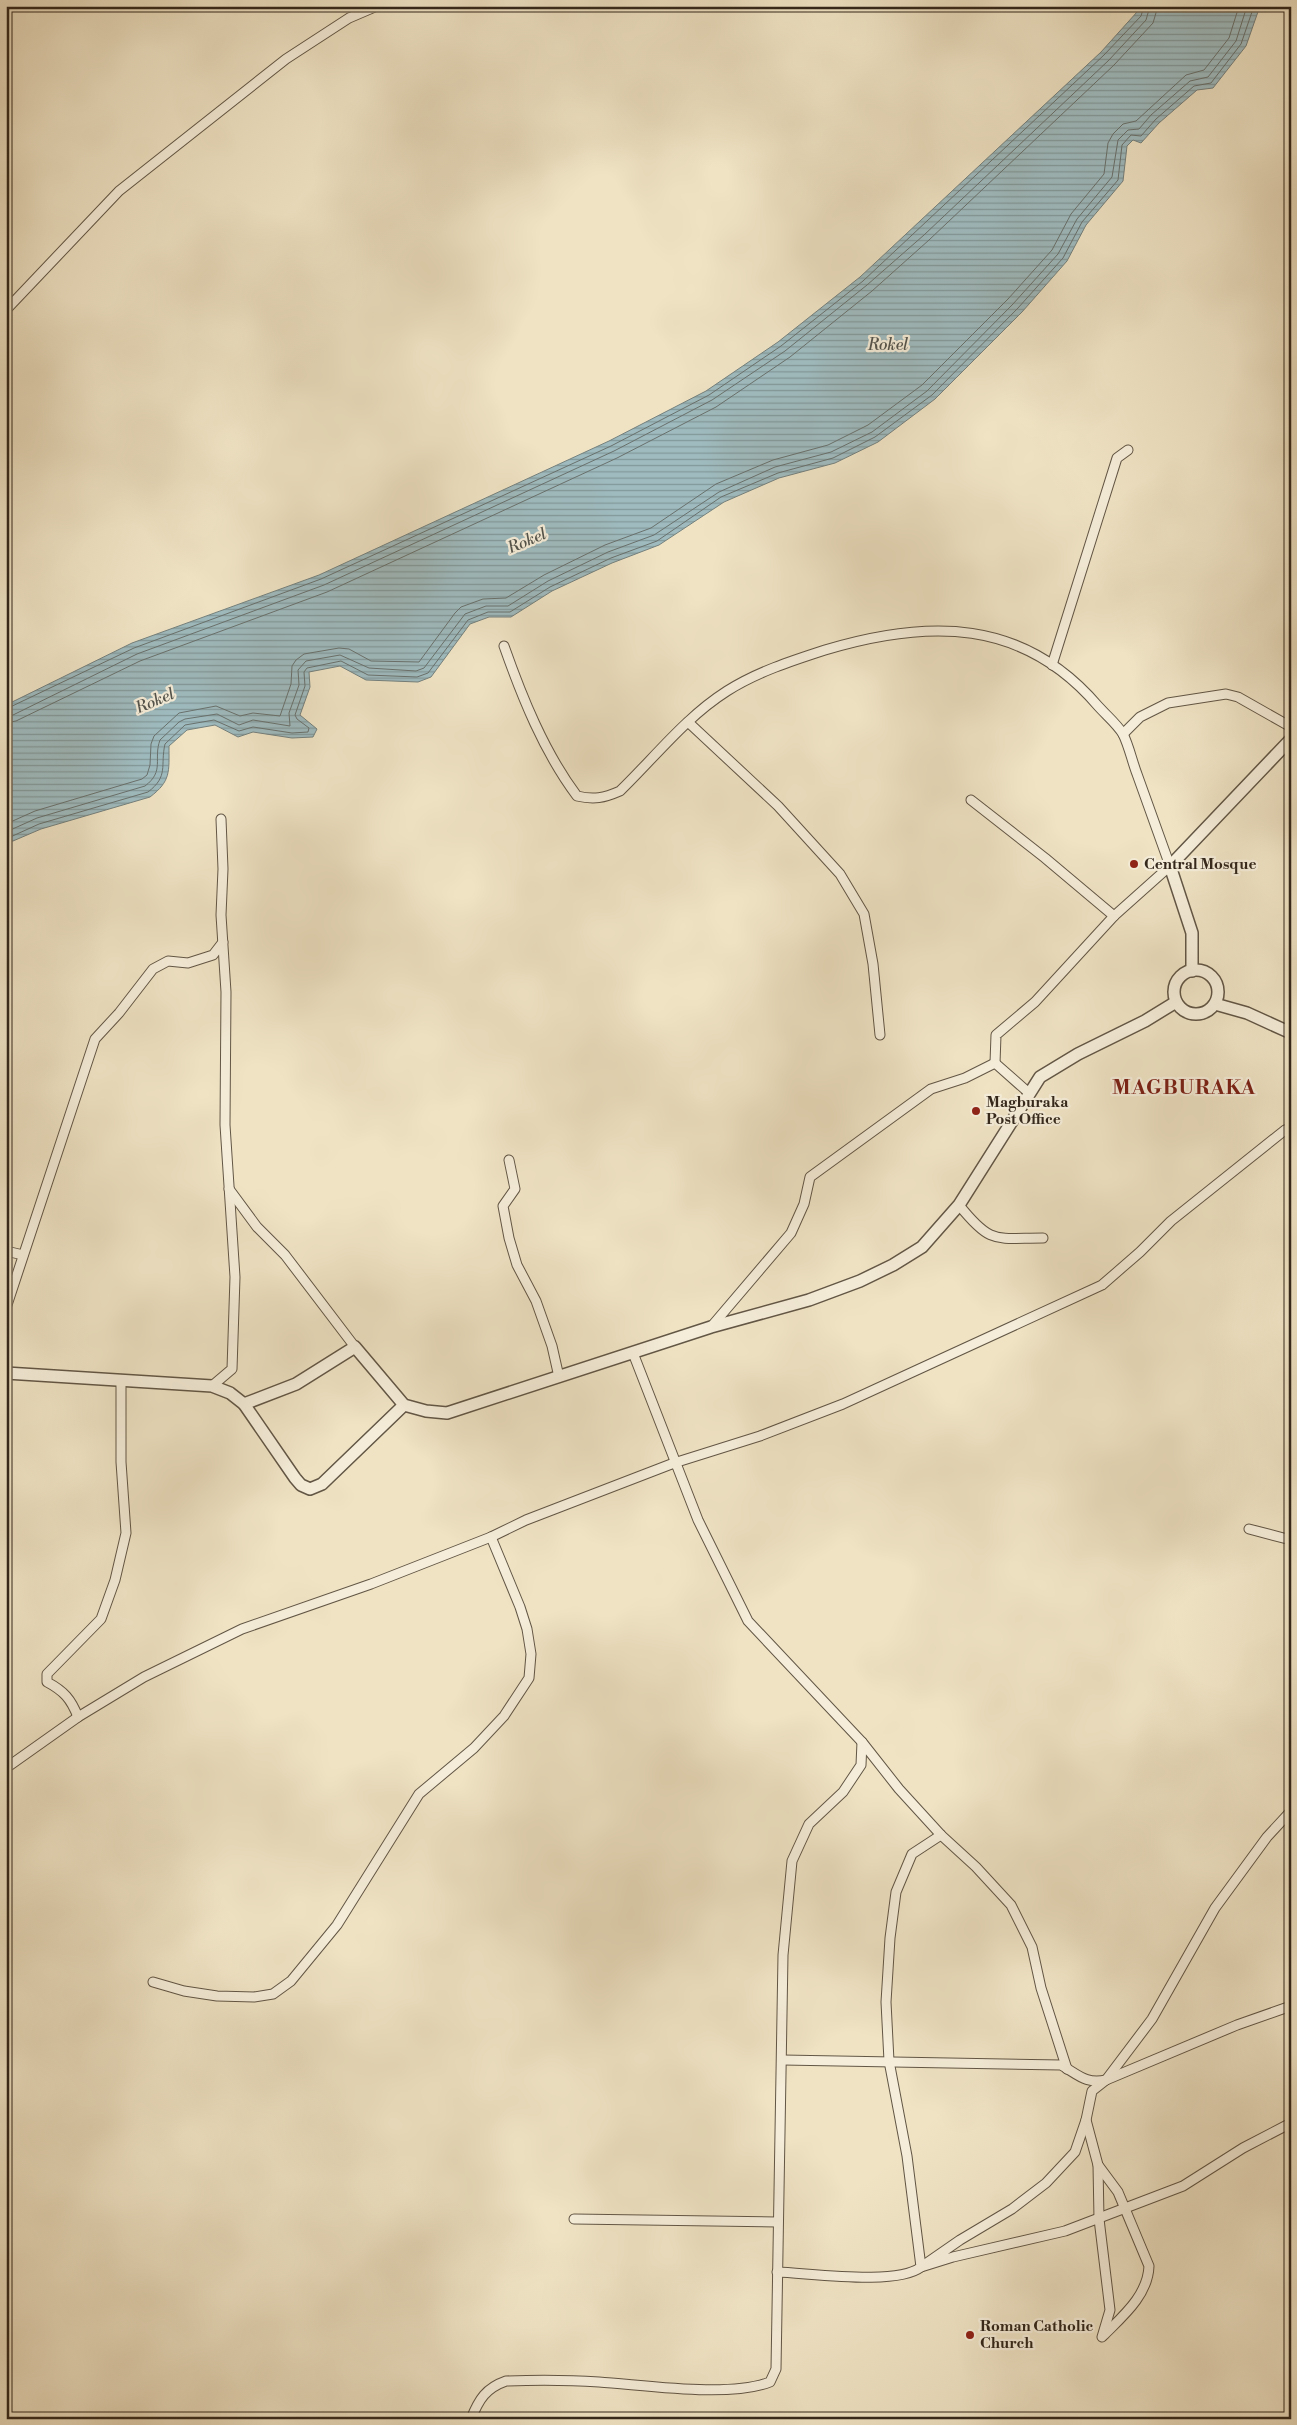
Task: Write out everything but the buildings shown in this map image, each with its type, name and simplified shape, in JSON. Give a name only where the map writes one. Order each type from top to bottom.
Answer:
[{"type":"street","points":[[6,310],[119,191],[286,59],[349,18],[377,6]]},
{"type":"street","points":[[1052,665],[1117,458],[1128,450]]},
{"type":"street","points":[[504,646],[520,691],[564,778],[577,796],[590,799],[603,799],[620,791],[706,705],[760,673],[803,657],[880,636],[920,630],[951,630],[1007,642],[1038,655],[1084,690],[1123,734],[1192,933],[1192,971]]},
{"type":"street","points":[[1123,734],[1140,717],[1168,703],[1226,694],[1238,697],[1291,728]]},
{"type":"street","points":[[688,722],[778,806],[840,874],[864,914],[873,964],[880,1034]]},
{"type":"street","points":[[995,1063],[996,1035],[1035,1002],[1114,916],[1170,866],[1291,739]]},
{"type":"street","points":[[971,800],[1045,858],[1114,916]]},
{"type":"street","points":[[212,1386],[232,1370],[235,1277],[225,1125],[226,992],[221,915],[223,869],[221,819]]},
{"type":"street","points":[[6,1308],[94,1039],[119,1013],[152,970],[168,961],[188,963],[213,955],[223,942]]},
{"type":"street","points":[[1192,971],[1208,974],[1213,978],[1218,992],[1215,1004],[1205,1012],[1198,1014],[1187,1012],[1176,1002],[1174,990],[1176,983],[1185,974],[1192,971]]},
{"type":"street","points":[[229,1190],[257,1227],[285,1255],[355,1347],[404,1404],[426,1412],[447,1412],[711,1327],[809,1300],[860,1281],[893,1265],[922,1246],[959,1205],[1040,1077],[1176,1002]]},
{"type":"street","points":[[1215,1004],[1247,1013],[1291,1033]]},
{"type":"street","points":[[995,1063],[1029,1093]]},
{"type":"street","points":[[711,1327],[791,1233],[804,1204],[810,1177],[931,1089],[965,1078],[995,1063]]},
{"type":"street","points":[[6,1768],[78,1717],[144,1677],[242,1629],[371,1584],[491,1537],[526,1520],[674,1463],[760,1436],[843,1404],[1102,1285],[1140,1252],[1171,1221],[1285,1130],[1291,1128]]},
{"type":"street","points":[[510,1160],[515,1189],[503,1206],[509,1238],[518,1264],[536,1301],[552,1346],[559,1377]]},
{"type":"street","points":[[959,1205],[983,1232],[995,1238],[1043,1238]]},
{"type":"street","points":[[6,1251],[23,1255]]},
{"type":"street","points":[[244,1404],[296,1384],[355,1347]]},
{"type":"street","points":[[633,1353],[674,1463],[698,1520],[748,1621],[862,1742],[899,1788],[941,1835],[976,1867],[1011,1905],[1032,1947],[1033,1960],[1068,2069]]},
{"type":"street","points":[[6,1374],[212,1386],[230,1393],[244,1404],[295,1478],[310,1489],[322,1484],[404,1404]]},
{"type":"street","points":[[78,1717],[72,1701],[62,1690],[47,1682],[46,1674],[101,1619],[115,1580],[126,1533],[121,1462],[120,1381]]},
{"type":"street","points":[[1249,1529],[1291,1540]]},
{"type":"street","points":[[153,1982],[184,1991],[254,1997],[273,1994],[291,1981],[337,1925],[419,1794],[474,1748],[504,1716],[529,1678],[531,1654],[527,1629],[520,1607],[491,1537]]},
{"type":"street","points":[[471,2419],[485,2391],[494,2385],[506,2381],[596,2382],[724,2389],[754,2389],[770,2382],[776,2369],[783,1955],[792,1861],[810,1824],[843,1792],[861,1765],[862,1742]]},
{"type":"street","points":[[777,2272],[887,2278],[913,2273],[960,2240],[1012,2209],[1046,2183],[1076,2152],[1086,2120],[1092,2091],[1106,2080],[1152,2019],[1215,1908],[1267,1837],[1291,1811]]},
{"type":"street","points":[[921,2267],[908,2156],[889,2061],[886,2002],[890,1938],[896,1892],[912,1854],[941,1835]]},
{"type":"street","points":[[782,2060],[889,2061],[992,2066],[1062,2065],[1084,2080],[1094,2082],[1106,2080],[1237,2025],[1291,2006]]},
{"type":"street","points":[[1086,2120],[1098,2165],[1099,2219],[1110,2310],[1102,2336],[1127,2312],[1145,2288],[1149,2266],[1118,2192],[1098,2165]]},
{"type":"street","points":[[921,2267],[953,2257],[1065,2231],[1125,2209],[1183,2186],[1243,2148],[1291,2123]]},
{"type":"street","points":[[574,2219],[777,2222]]},
{"type":"water","name":"Rokel","points":[[1139,6],[1260,6],[1246,46],[1213,88],[1197,90],[1159,123],[1141,143],[1133,140],[1127,146],[1123,181],[1086,225],[1067,261],[1022,312],[935,399],[878,442],[835,463],[779,478],[724,502],[659,545],[612,563],[552,591],[511,617],[489,617],[470,624],[431,677],[418,682],[366,680],[340,666],[309,672],[310,687],[300,715],[317,729],[313,737],[292,738],[253,732],[238,737],[215,725],[187,730],[169,746],[169,769],[165,781],[150,797],[41,829],[6,844],[6,705],[132,643],[319,575],[609,441],[706,391],[778,342],[860,277],[1101,52],[1137,12]]},
{"type":"place","name":"Central Mosque","points":[[1134,864]]},
{"type":"place","name":"Magburaka Post Office","points":[[976,1111]]},
{"type":"place","name":"Roman Catholic Church","points":[[970,2335]]},
{"type":"district","name":"MAGBURAKA","points":[[1184,1088]]}]
